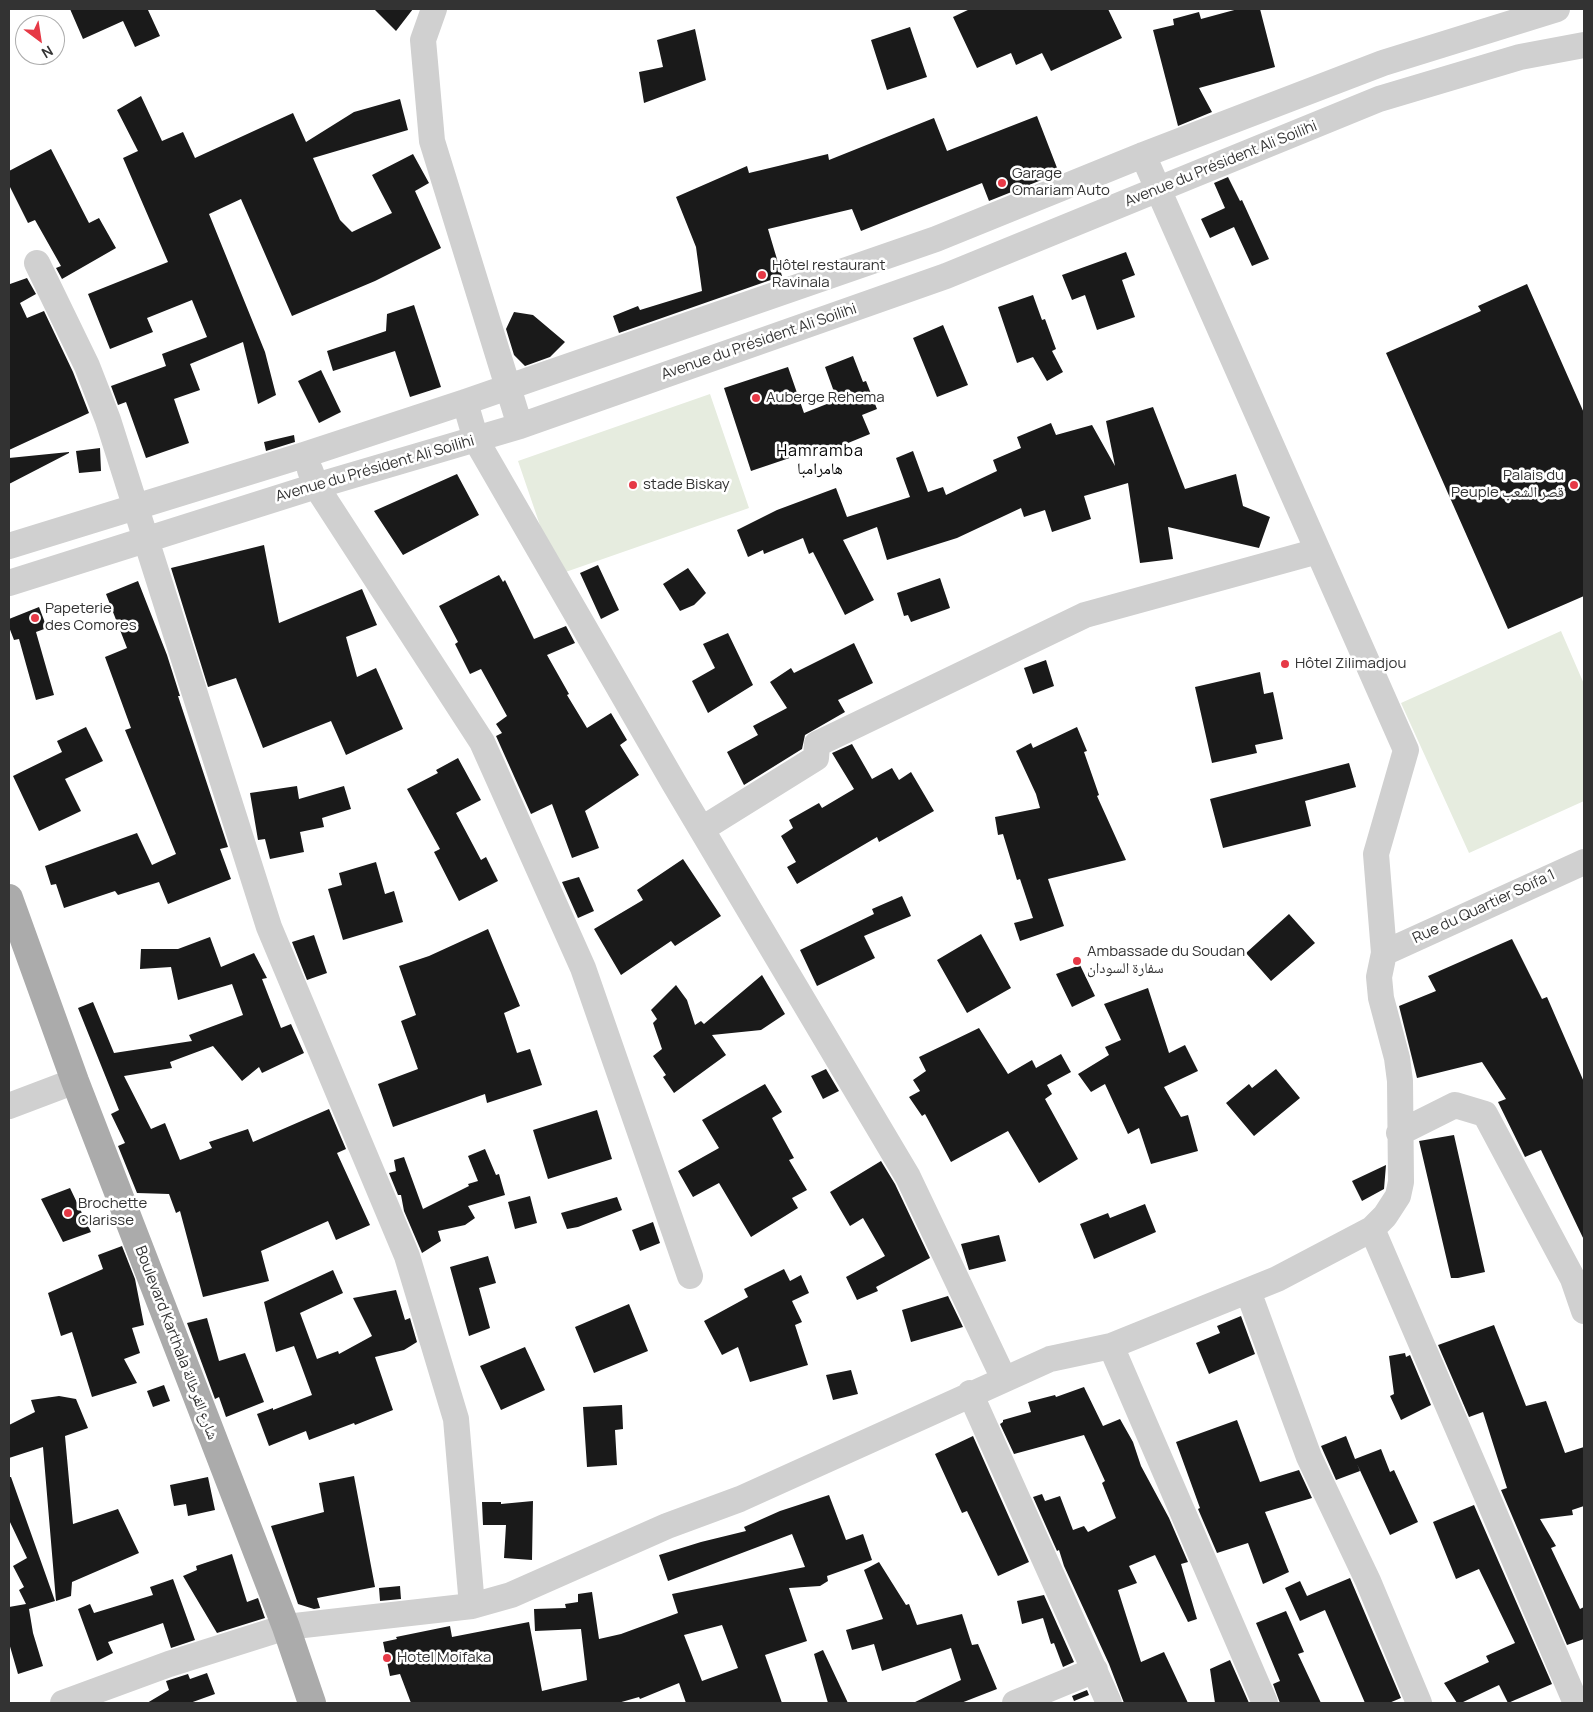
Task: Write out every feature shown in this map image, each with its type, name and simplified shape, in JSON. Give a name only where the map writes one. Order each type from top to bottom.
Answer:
[{"type":"main road","name":"Boulevard Karthala شارع القرطالة","points":[[9,898],[75,1082],[286,1627],[312,1703]]},
{"type":"street","points":[[434,9],[423,40],[432,141],[510,386],[520,426]]},
{"type":"street","points":[[9,546],[304,455],[465,402],[936,239],[1143,154],[1383,63],[1557,9]]},
{"type":"street","name":"Avenue du Président Ali Soilihi","points":[[9,583],[316,486],[520,426],[946,276],[1379,99],[1520,57],[1584,45]]},
{"type":"street","points":[[62,1703],[168,1664],[286,1627],[472,1606],[510,1595],[668,1526],[740,1499],[970,1393],[1050,1359],[1110,1346],[1248,1291],[1318,1260],[1372,1229],[1385,1216],[1398,1196],[1402,1165],[1400,1081],[1397,1058],[1381,998],[1379,977],[1384,953],[1376,854],[1406,750],[1143,154]]},
{"type":"street","points":[[37,262],[92,378],[108,420],[269,927],[407,1256],[456,1420],[472,1606]]},
{"type":"street","points":[[465,402],[476,440],[702,829],[908,1176],[1004,1379]]},
{"type":"street","points":[[304,455],[316,486],[482,742],[583,968],[690,1276]]},
{"type":"street","points":[[702,829],[816,758],[817,744],[1086,615],[1318,551]]},
{"type":"street","name":"Rue du Quartier Soifa 1","points":[[1384,953],[1584,862]]},
{"type":"street","points":[[9,1106],[75,1082]]},
{"type":"street","points":[[1400,1134],[1455,1105],[1485,1114],[1578,1279],[1584,1311]]},
{"type":"street","points":[[1372,1229],[1576,1703]]},
{"type":"street","points":[[1248,1291],[1309,1457],[1368,1581],[1419,1703]]},
{"type":"street","points":[[1110,1346],[1265,1703]]},
{"type":"street","points":[[970,1393],[1109,1703]]},
{"type":"street","points":[[1014,1703],[1095,1670]]},
{"type":"shaded area","name":"stade Biskay","points":[[710,394],[749,508],[557,575],[518,461]]},
{"type":"shaded area","points":[[1561,631],[1584,684],[1584,801],[1469,853],[1401,703]]},
{"type":"building","points":[[70,9],[151,9],[148,10],[160,36],[135,47],[123,21],[83,39]]},
{"type":"building","points":[[374,9],[413,9],[396,31]]},
{"type":"building","points":[[970,9],[1108,9],[1122,38],[1051,71],[1042,53],[1016,65],[1011,53],[977,68],[953,17]]},
{"type":"building","points":[[1238,9],[1260,9],[1275,67],[1199,88],[1212,112],[1178,126],[1153,30],[1174,25],[1173,19],[1199,12],[1201,19]]},
{"type":"building","points":[[910,27],[927,77],[887,90],[871,40]]},
{"type":"building","points":[[695,29],[706,80],[644,103],[639,72],[663,67],[657,40]]},
{"type":"building","points":[[141,96],[162,141],[183,132],[195,158],[293,113],[306,142],[354,112],[400,99],[408,130],[313,158],[340,220],[352,232],[392,213],[372,175],[413,154],[429,183],[415,191],[441,248],[375,281],[292,316],[241,199],[209,214],[265,352],[276,395],[258,404],[243,342],[190,364],[200,390],[174,399],[189,443],[146,458],[126,402],[118,405],[111,386],[166,366],[162,354],[207,337],[192,300],[147,318],[153,332],[110,349],[88,294],[168,262],[123,158],[138,151],[117,110]]},
{"type":"building","points":[[1037,116],[1059,173],[989,201],[982,183],[861,231],[852,209],[768,229],[782,276],[619,333],[613,316],[638,306],[640,310],[702,291],[696,247],[676,197],[747,166],[749,173],[828,154],[829,160],[934,118],[947,151]]},
{"type":"building","points":[[51,149],[89,223],[99,218],[116,248],[62,279],[56,268],[61,266],[35,220],[28,223],[9,185],[9,171]]},
{"type":"building","points":[[1228,177],[1240,201],[1242,200],[1269,259],[1252,266],[1234,227],[1210,238],[1201,219],[1225,208],[1214,183]]},
{"type":"building","points":[[1126,252],[1135,275],[1122,280],[1135,317],[1097,330],[1085,295],[1072,300],[1062,275]]},
{"type":"building","points":[[27,278],[36,294],[20,303],[27,318],[44,311],[73,372],[89,413],[9,450],[9,280],[10,284]]},
{"type":"building","points":[[1527,284],[1584,413],[1584,596],[1508,629],[1386,353],[1481,311],[1478,306]]},
{"type":"building","points":[[1033,295],[1042,320],[1045,319],[1056,349],[1052,351],[1063,372],[1047,381],[1033,357],[1017,363],[998,307]]},
{"type":"building","points":[[414,305],[441,387],[410,397],[395,351],[333,371],[327,351],[386,331],[387,314]]},
{"type":"building","points":[[514,312],[533,315],[565,342],[550,357],[525,366],[514,355],[506,329]]},
{"type":"building","points":[[943,325],[968,385],[937,397],[913,338]]},
{"type":"building","points":[[853,356],[863,382],[866,381],[877,409],[862,415],[870,434],[831,450],[828,445],[751,471],[724,388],[788,367],[804,413],[837,400],[825,367]]},
{"type":"building","points":[[321,370],[341,412],[319,423],[298,381]]},
{"type":"building","points":[[1153,407],[1185,489],[1236,474],[1243,506],[1270,517],[1259,548],[1168,527],[1173,559],[1140,563],[1128,483],[1084,496],[1091,519],[1052,532],[1045,510],[1024,517],[1021,508],[957,538],[887,560],[877,527],[843,540],[874,600],[845,615],[813,552],[809,554],[803,538],[764,554],[763,550],[748,557],[737,530],[777,510],[836,488],[847,517],[910,497],[896,458],[913,451],[928,492],[943,487],[946,495],[997,471],[993,460],[1021,448],[1017,437],[1051,423],[1056,435],[1092,425],[1115,466],[1106,421]]},
{"type":"building","points":[[294,435],[295,442],[266,451],[264,442]]},
{"type":"building","points":[[100,448],[101,471],[79,473],[76,451]]},
{"type":"building","points":[[69,453],[9,484],[9,458]]},
{"type":"building","points":[[457,474],[479,515],[403,555],[374,511]]},
{"type":"building","points":[[264,545],[279,623],[362,589],[377,625],[346,637],[357,677],[376,668],[403,729],[346,755],[331,721],[263,748],[236,678],[208,687],[171,568]]},
{"type":"building","points":[[598,565],[619,610],[601,619],[580,573]]},
{"type":"building","points":[[688,568],[706,593],[694,605],[680,611],[663,584]]},
{"type":"building","points":[[499,575],[503,582],[505,580],[534,639],[566,626],[575,643],[547,655],[569,694],[567,695],[587,728],[611,713],[627,740],[620,745],[639,775],[585,811],[599,848],[572,858],[552,804],[531,814],[496,736],[502,733],[496,724],[507,716],[481,669],[470,674],[455,644],[458,642],[439,606]]},
{"type":"building","points":[[940,578],[950,608],[911,622],[908,615],[904,616],[897,593]]},
{"type":"building","points":[[138,581],[167,655],[180,696],[178,696],[228,847],[220,849],[231,879],[168,904],[159,882],[118,895],[115,891],[64,908],[56,884],[51,885],[45,866],[137,833],[152,865],[176,854],[125,730],[131,728],[105,657],[127,648],[106,594]]},
{"type":"building","points":[[39,607],[47,628],[36,632],[54,695],[36,700],[19,639],[14,640],[9,627],[9,619]]},
{"type":"building","points":[[728,633],[753,685],[708,713],[692,681],[715,668],[703,644]]},
{"type":"building","points":[[854,643],[873,683],[838,700],[845,712],[805,735],[802,749],[744,785],[727,752],[758,735],[753,726],[787,708],[770,682],[791,668],[794,673]]},
{"type":"building","points":[[1046,660],[1054,686],[1033,694],[1024,668]]},
{"type":"building","points":[[1260,672],[1264,694],[1273,692],[1283,739],[1255,745],[1257,753],[1212,763],[1195,687]]},
{"type":"building","points":[[86,727],[103,761],[65,779],[81,811],[39,831],[13,776],[62,752],[57,741]]},
{"type":"building","points":[[1077,727],[1087,751],[1084,752],[1099,795],[1097,796],[1126,860],[1048,879],[1064,926],[1020,941],[1014,923],[1033,918],[1020,879],[1017,880],[1003,834],[998,835],[995,817],[1040,808],[1036,794],[1016,751],[1031,743],[1033,748]]},
{"type":"building","points":[[852,744],[872,779],[892,768],[899,780],[911,772],[934,811],[879,842],[877,837],[797,884],[787,867],[796,862],[781,836],[793,828],[789,820],[819,803],[822,808],[854,789],[832,753]]},
{"type":"building","points":[[458,758],[481,800],[456,813],[481,860],[486,857],[498,881],[459,901],[434,852],[440,849],[407,789],[438,773],[436,770]]},
{"type":"building","points":[[1349,763],[1356,787],[1305,801],[1311,826],[1223,848],[1210,799]]},
{"type":"building","points":[[297,786],[299,799],[344,786],[351,809],[322,818],[324,827],[300,832],[304,852],[270,859],[265,839],[258,840],[250,793]]},
{"type":"building","points":[[683,859],[721,916],[675,946],[671,941],[621,975],[594,929],[643,900],[637,890]]},
{"type":"building","points":[[376,862],[385,894],[394,891],[403,922],[343,940],[328,889],[342,885],[339,873]]},
{"type":"building","points":[[579,877],[594,911],[578,918],[562,882]]},
{"type":"building","points":[[902,896],[911,916],[864,936],[875,958],[817,986],[800,950],[874,914],[872,909]]},
{"type":"building","points":[[1289,914],[1315,943],[1271,981],[1246,953]]},
{"type":"building","points":[[488,929],[520,1006],[504,1013],[517,1053],[530,1049],[542,1085],[487,1103],[485,1094],[393,1127],[378,1084],[418,1069],[401,1021],[416,1015],[399,966],[429,956]]},
{"type":"building","points":[[981,934],[1011,988],[967,1013],[937,960]]},
{"type":"building","points":[[314,935],[327,973],[307,980],[292,942]]},
{"type":"building","points":[[210,937],[221,967],[254,953],[267,978],[262,979],[281,1028],[291,1024],[304,1053],[262,1073],[259,1067],[242,1081],[213,1046],[170,1062],[172,1068],[124,1076],[151,1129],[165,1123],[180,1160],[212,1148],[209,1142],[248,1129],[253,1142],[329,1109],[346,1149],[337,1153],[370,1225],[336,1240],[328,1221],[261,1251],[269,1281],[203,1297],[180,1211],[176,1213],[169,1194],[137,1193],[118,1146],[125,1143],[111,1114],[119,1110],[78,1008],[93,1002],[114,1053],[192,1041],[189,1035],[243,1015],[232,984],[178,1000],[171,967],[140,969],[141,949],[178,949]]},
{"type":"building","points":[[1512,939],[1542,999],[1547,997],[1584,1082],[1584,1240],[1541,1150],[1525,1157],[1498,1102],[1506,1099],[1482,1062],[1417,1078],[1399,1006],[1436,991],[1428,976]]},
{"type":"building","points":[[1080,965],[1095,996],[1072,1007],[1056,974]]},
{"type":"building","points":[[762,975],[785,1014],[761,1030],[712,1035],[726,1055],[674,1093],[663,1077],[666,1075],[653,1056],[662,1049],[653,1023],[657,1019],[651,1010],[676,985],[687,1000],[695,1025],[701,1021],[704,1024]]},
{"type":"building","points":[[1148,988],[1169,1053],[1185,1045],[1198,1071],[1164,1087],[1181,1117],[1188,1115],[1198,1151],[1151,1164],[1139,1128],[1128,1134],[1105,1084],[1091,1092],[1078,1074],[1109,1055],[1105,1047],[1121,1040],[1104,1004]]},
{"type":"building","points":[[979,1028],[1008,1074],[1032,1060],[1036,1068],[1061,1054],[1071,1072],[1047,1085],[1052,1094],[1045,1099],[1078,1159],[1039,1183],[1008,1131],[951,1162],[925,1114],[922,1116],[909,1097],[920,1091],[913,1080],[926,1071],[919,1057]]},
{"type":"building","points":[[826,1069],[839,1091],[823,1099],[811,1076]]},
{"type":"building","points":[[1276,1069],[1300,1098],[1254,1136],[1226,1103],[1249,1084],[1252,1088]]},
{"type":"building","points":[[765,1084],[782,1112],[772,1118],[794,1158],[789,1160],[807,1190],[792,1198],[798,1208],[751,1237],[719,1183],[693,1197],[678,1171],[719,1148],[702,1120]]},
{"type":"building","points":[[597,1110],[612,1159],[548,1179],[533,1130]]},
{"type":"building","points":[[1454,1135],[1485,1272],[1458,1278],[1451,1278],[1419,1141]]},
{"type":"building","points":[[485,1149],[496,1175],[499,1174],[505,1195],[468,1206],[475,1218],[465,1225],[438,1231],[441,1241],[422,1253],[404,1211],[401,1195],[398,1195],[389,1173],[396,1171],[394,1160],[404,1157],[423,1209],[469,1186],[468,1184],[478,1181],[468,1156]]},
{"type":"building","points":[[881,1161],[895,1184],[930,1258],[876,1287],[878,1291],[857,1300],[846,1277],[885,1256],[863,1218],[850,1226],[830,1192]]},
{"type":"building","points":[[1386,1165],[1384,1189],[1362,1201],[1352,1181]]},
{"type":"building","points":[[70,1188],[91,1232],[63,1242],[41,1199]]},
{"type":"building","points":[[530,1196],[537,1223],[515,1229],[508,1202]]},
{"type":"building","points":[[617,1197],[622,1210],[578,1227],[567,1229],[561,1213]]},
{"type":"building","points":[[1145,1204],[1156,1232],[1094,1259],[1080,1224],[1108,1213],[1110,1218]]},
{"type":"building","points":[[653,1222],[660,1243],[640,1251],[632,1230]]},
{"type":"building","points":[[999,1235],[1006,1261],[969,1270],[961,1244]]},
{"type":"building","points":[[122,1246],[135,1279],[144,1325],[132,1328],[140,1353],[124,1359],[137,1383],[92,1397],[72,1332],[61,1336],[48,1293],[103,1269],[98,1255]]},
{"type":"building","points":[[488,1256],[496,1283],[479,1288],[490,1328],[469,1336],[450,1267]]},
{"type":"building","points":[[784,1269],[790,1281],[801,1275],[809,1293],[792,1301],[802,1322],[795,1325],[808,1365],[750,1382],[738,1347],[722,1355],[704,1321],[748,1297],[744,1289]]},
{"type":"building","points":[[333,1270],[343,1293],[300,1313],[317,1359],[338,1351],[339,1354],[372,1336],[353,1298],[396,1290],[405,1320],[410,1318],[417,1342],[404,1350],[375,1357],[393,1410],[309,1440],[306,1431],[269,1446],[257,1414],[312,1395],[294,1346],[276,1352],[264,1302]]},
{"type":"building","points":[[948,1296],[963,1327],[911,1342],[902,1310]]},
{"type":"building","points":[[629,1304],[648,1351],[594,1373],[575,1327]]},
{"type":"building","points":[[1241,1316],[1255,1354],[1209,1374],[1196,1343],[1220,1333],[1217,1326]]},
{"type":"building","points":[[207,1318],[219,1361],[245,1353],[264,1402],[226,1417],[219,1397],[215,1399],[187,1323]]},
{"type":"building","points":[[1494,1325],[1526,1406],[1546,1401],[1565,1453],[1584,1447],[1584,1506],[1572,1510],[1573,1515],[1540,1519],[1556,1546],[1551,1548],[1580,1609],[1584,1607],[1584,1639],[1567,1645],[1501,1490],[1507,1488],[1483,1412],[1469,1417],[1438,1345]]},
{"type":"building","points":[[525,1347],[545,1390],[501,1410],[480,1366]]},
{"type":"building","points":[[1405,1353],[1406,1357],[1410,1355],[1431,1405],[1401,1420],[1390,1396],[1394,1394],[1389,1356]]},
{"type":"building","points":[[851,1370],[858,1394],[833,1400],[826,1375]]},
{"type":"building","points":[[164,1385],[170,1401],[153,1407],[147,1391]]},
{"type":"building","points":[[1084,1387],[1103,1426],[1120,1419],[1133,1442],[1141,1466],[1169,1518],[1188,1562],[1181,1564],[1197,1619],[1188,1622],[1155,1555],[1129,1566],[1137,1583],[1118,1590],[1141,1662],[1164,1652],[1188,1703],[1124,1703],[1109,1664],[1064,1566],[1059,1550],[1057,1551],[1033,1497],[1042,1494],[1045,1501],[1060,1496],[1073,1530],[1084,1526],[1088,1532],[1116,1518],[1102,1483],[1105,1481],[1084,1435],[1014,1454],[1000,1424],[1003,1420],[1031,1412],[1028,1402],[1055,1395],[1056,1397]]},
{"type":"building","points":[[59,1396],[76,1399],[88,1428],[65,1436],[73,1524],[118,1509],[139,1553],[72,1582],[71,1596],[56,1601],[43,1447],[9,1458],[9,1425],[35,1412],[31,1400]]},
{"type":"building","points":[[622,1405],[623,1429],[615,1430],[617,1465],[587,1467],[583,1407]]},
{"type":"building","points":[[1237,1420],[1260,1482],[1299,1470],[1312,1498],[1265,1512],[1289,1572],[1263,1584],[1248,1543],[1217,1553],[1198,1509],[1200,1508],[1176,1442]]},
{"type":"building","points":[[973,1436],[1029,1562],[998,1576],[967,1511],[962,1513],[935,1454]]},
{"type":"building","points":[[1346,1436],[1355,1459],[1381,1449],[1390,1472],[1394,1470],[1418,1522],[1390,1535],[1357,1464],[1360,1471],[1336,1480],[1321,1446]]},
{"type":"building","points":[[354,1476],[375,1587],[317,1598],[320,1608],[314,1609],[298,1604],[271,1526],[324,1512],[319,1483]]},
{"type":"building","points":[[9,1477],[11,1477],[55,1601],[29,1609],[33,1633],[43,1666],[18,1674],[9,1643],[9,1607],[26,1604],[19,1590],[24,1587],[13,1566],[27,1558],[9,1520]]},
{"type":"building","points":[[208,1477],[215,1510],[188,1516],[186,1504],[174,1506],[170,1485]]},
{"type":"building","points":[[829,1495],[846,1540],[863,1534],[872,1560],[827,1576],[828,1581],[820,1586],[789,1588],[807,1641],[765,1655],[782,1703],[686,1703],[679,1683],[640,1699],[639,1697],[618,1703],[411,1703],[400,1674],[390,1676],[383,1642],[397,1639],[396,1637],[450,1626],[452,1637],[529,1622],[542,1691],[587,1680],[581,1629],[535,1631],[534,1609],[566,1608],[565,1604],[578,1602],[578,1594],[592,1592],[599,1639],[621,1634],[678,1613],[672,1594],[805,1567],[792,1534],[668,1581],[659,1555],[746,1531],[744,1527],[780,1511]],"holes":[[[722,1625],[738,1668],[702,1681],[684,1635]]]},
{"type":"building","points":[[533,1501],[532,1560],[504,1558],[506,1525],[483,1525],[482,1502],[501,1502],[501,1504]]},
{"type":"building","points":[[1474,1505],[1552,1684],[1508,1703],[1499,1685],[1461,1703],[1457,1703],[1444,1683],[1489,1662],[1486,1656],[1515,1643],[1479,1569],[1456,1579],[1433,1522]]},
{"type":"building","points":[[232,1554],[247,1602],[258,1598],[265,1618],[217,1633],[183,1576],[197,1570],[196,1566]]},
{"type":"building","points":[[879,1562],[906,1605],[909,1604],[917,1625],[962,1614],[972,1645],[978,1644],[997,1689],[961,1703],[913,1703],[961,1680],[951,1648],[882,1671],[874,1644],[852,1650],[846,1630],[883,1619],[864,1570]]},
{"type":"building","points":[[1350,1578],[1401,1698],[1389,1703],[1365,1703],[1325,1610],[1300,1621],[1285,1588],[1300,1581],[1307,1596]]},
{"type":"building","points":[[173,1579],[195,1640],[171,1648],[163,1623],[108,1642],[113,1653],[97,1661],[78,1609],[90,1604],[94,1613],[153,1595],[150,1587]]},
{"type":"building","points":[[400,1586],[401,1599],[380,1601],[379,1588]]},
{"type":"building","points":[[1044,1595],[1074,1662],[1063,1667],[1054,1643],[1051,1644],[1043,1618],[1022,1624],[1017,1601]]},
{"type":"building","points":[[1286,1611],[1304,1652],[1298,1654],[1321,1703],[1280,1703],[1273,1684],[1280,1681],[1256,1623]]},
{"type":"building","points":[[823,1650],[848,1703],[828,1703],[814,1654]]},
{"type":"building","points":[[1230,1660],[1249,1703],[1215,1703],[1210,1669]]},
{"type":"building","points":[[207,1673],[215,1694],[190,1703],[147,1703],[169,1690],[166,1681],[188,1674],[190,1679]]},
{"type":"building","points":[[1087,1690],[1089,1695],[1074,1701],[1072,1696]]},
{"type":"place","name":"Garage Omariam Auto","points":[[1002,183]]},
{"type":"place","name":"Hôtel restaurant Ravinala","points":[[762,275]]},
{"type":"place","name":"Auberge Rehema","points":[[756,398]]},
{"type":"place","name":"stade Biskay","points":[[633,485]]},
{"type":"place","name":"Palais du Peuple قصر الشعب","points":[[1574,485]]},
{"type":"place","name":"Papeterie des Comores","points":[[35,618]]},
{"type":"place","name":"Hôtel Zilimadjou","points":[[1285,664]]},
{"type":"place","name":"Ambassade du Soudan سفارة السودان","points":[[1077,961]]},
{"type":"place","name":"Brochette Clarisse","points":[[68,1213]]},
{"type":"place","name":"Hotel Moifaka","points":[[387,1658]]},
{"type":"district","name":"Hamramba هامرامبا","points":[[820,461]]}]
